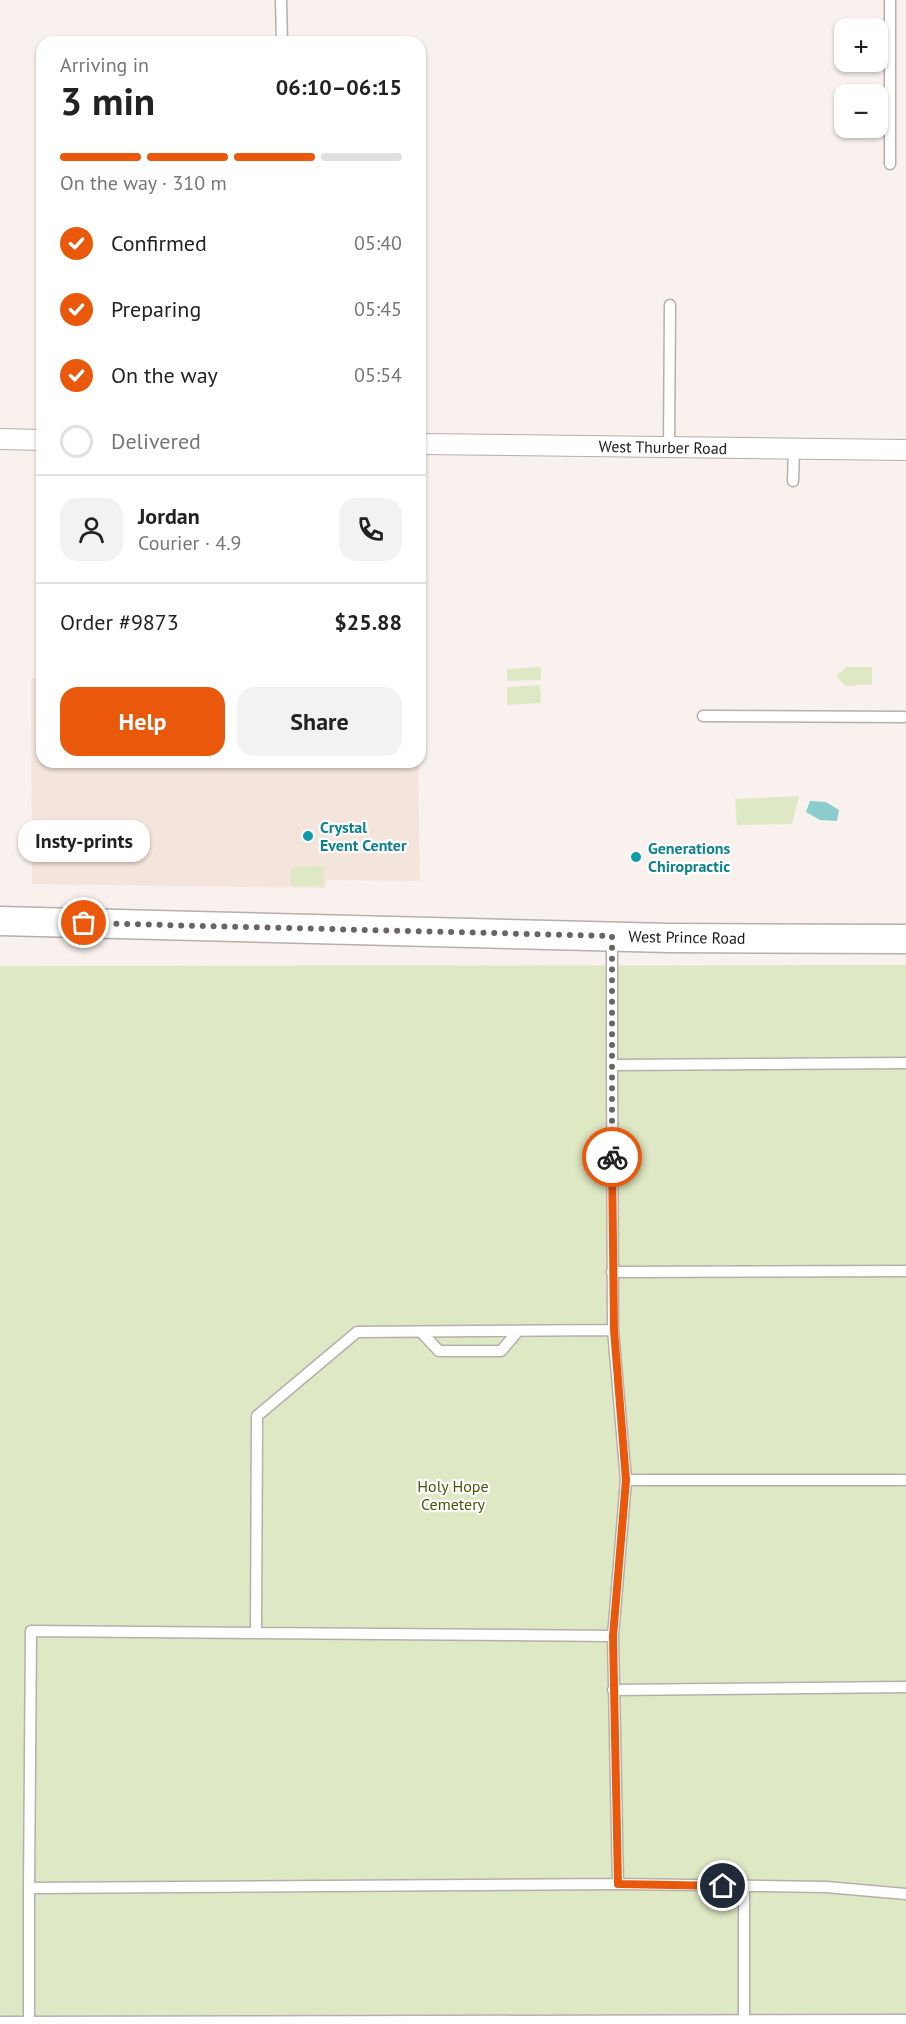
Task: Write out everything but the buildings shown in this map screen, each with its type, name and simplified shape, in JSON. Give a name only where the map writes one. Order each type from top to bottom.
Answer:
[{"type":"main road","name":"West Prince Road","points":[[0,921],[612,936],[906,939]]},
{"type":"street","points":[[0,439],[36,440]]},
{"type":"street","name":"West Thurber Road","points":[[426,444],[906,450]]},
{"type":"lane","points":[[281,0],[282,36]]},
{"type":"lane","points":[[890,0],[890,164]]},
{"type":"lane","points":[[669,448],[670,305]]},
{"type":"lane","points":[[793,481],[794,449]]},
{"type":"lane","points":[[703,716],[904,717]]},
{"type":"lane","points":[[612,936],[612,1272],[614,1330],[626,1480],[613,1636],[618,1884]]},
{"type":"lane","points":[[612,1065],[906,1063]]},
{"type":"lane","points":[[612,1272],[906,1271]]},
{"type":"lane","points":[[256,1633],[257,1416],[357,1332],[614,1330]]},
{"type":"lane","points":[[421,1332],[439,1351],[501,1351],[518,1331]]},
{"type":"lane","points":[[626,1480],[906,1480]]},
{"type":"lane","points":[[29,2023],[31,1630],[613,1636]]},
{"type":"lane","points":[[614,1690],[906,1687]]},
{"type":"lane","points":[[29,1888],[618,1884],[826,1887],[906,1894]]},
{"type":"lane","points":[[744,1886],[744,2022]]},
{"type":"lane","points":[[0,2022],[906,2020]]},
{"type":"shaded area","points":[[31,678],[36,678],[36,768],[418,768],[420,881],[326,880],[325,888],[32,884]]},
{"type":"green space","points":[[541,667],[541,680],[507,681],[507,669]]},
{"type":"green space","points":[[847,667],[872,667],[872,684],[845,686],[836,676]]},
{"type":"green space","points":[[540,685],[541,703],[507,705],[507,687]]},
{"type":"green space","points":[[799,796],[792,824],[737,825],[735,799]]},
{"type":"green space","points":[[324,866],[323,886],[291,886],[291,867]]},
{"type":"green space","name":"Holy Hope Cemetery","points":[[906,965],[906,2024],[0,2024],[0,966]]},
{"type":"water","points":[[810,801],[826,802],[839,810],[837,821],[820,820],[806,812]]},
{"type":"way so far","points":[[84,923],[612,936],[612,1157]]},
{"type":"place","name":"Crystal Event Center","points":[[308,836]]},
{"type":"place","name":"Generations Chiropractic","points":[[636,857]]},
{"type":"place","name":"Insty-prints","points":[[84,923]]},
{"type":"route","points":[[612,1157],[614,1330],[626,1480],[613,1636],[618,1884],[723,1886]]}]
